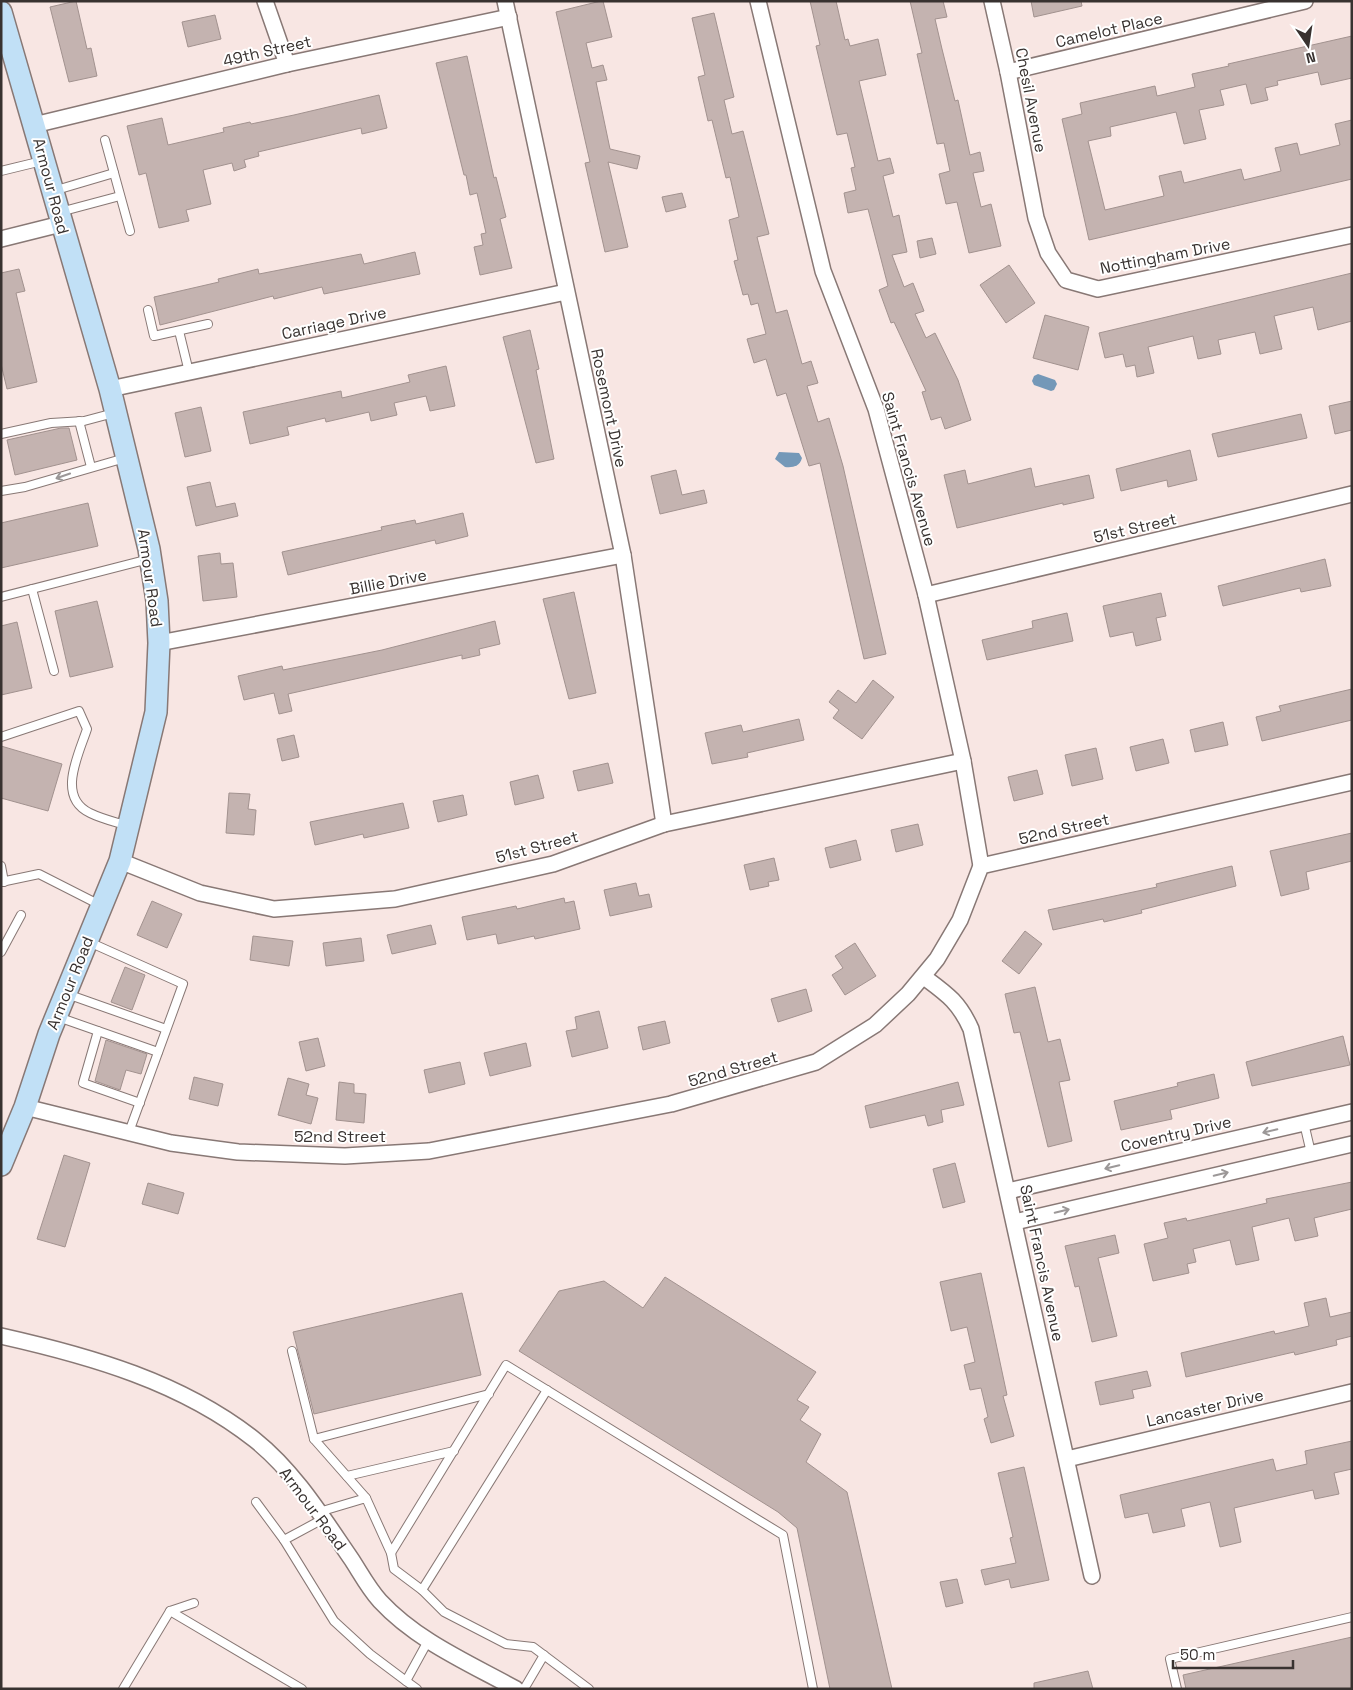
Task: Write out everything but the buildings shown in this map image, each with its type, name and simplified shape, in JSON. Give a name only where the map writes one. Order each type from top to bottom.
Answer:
[{"type":"street","points":[[265,1],[287,64]]},
{"type":"street","name":"Rosemont Drive","points":[[505,1],[623,555],[664,824]]},
{"type":"street","name":"Saint Francis Avenue","points":[[758,1],[823,271],[876,409],[926,596],[963,761],[981,866]]},
{"type":"street","name":"Chesil Avenue","points":[[992,1],[1034,205]]},
{"type":"street","name":"Camelot Place","points":[[1008,72],[1305,1]]},
{"type":"street","name":"Armour Road","points":[[1,12],[110,389],[151,558],[157,601],[159,643],[156,712],[120,861],[56,1017],[25,1107],[1,1165]]},
{"type":"street","name":"49th Street","points":[[34,125],[287,64],[509,17]]},
{"type":"street","name":"Nottingham Drive","points":[[1034,205],[1048,253],[1066,280],[1098,289],[1352,235]]},
{"type":"street","points":[[1,238],[59,218]]},
{"type":"street","name":"Carriage Drive","points":[[110,389],[566,292]]},
{"type":"street","name":"51st Street","points":[[926,596],[1352,494]]},
{"type":"street","name":"Billie Drive","points":[[159,643],[623,555]]},
{"type":"street","name":"51st Street","points":[[120,861],[200,893],[274,909],[395,899],[553,864],[664,824],[963,761]]},
{"type":"street","name":"52nd Street","points":[[25,1107],[172,1143],[238,1152],[346,1156],[429,1151],[671,1104],[816,1062],[875,1025],[924,977],[960,920],[981,866],[1352,782]]},
{"type":"street","name":"Saint Francis Avenue","points":[[924,977],[952,997],[963,1009],[972,1029],[1092,1576]]},
{"type":"street","name":"Coventry Drive","points":[[1008,1191],[1352,1112]]},
{"type":"street","points":[[1015,1222],[1352,1144]]},
{"type":"street","name":"Armour Road","points":[[1,1336],[65,1350],[162,1384],[215,1410],[256,1441],[294,1478],[379,1601],[420,1637],[516,1689]]},
{"type":"street","name":"Lancaster Drive","points":[[1066,1458],[1352,1392]]},
{"type":"lane","points":[[104,140],[130,232]]},
{"type":"lane","points":[[1,171],[44,161]]},
{"type":"lane","points":[[52,191],[114,173]]},
{"type":"lane","points":[[59,218],[120,196]]},
{"type":"lane","points":[[148,310],[154,336],[208,324]]},
{"type":"lane","points":[[179,331],[189,372]]},
{"type":"lane","points":[[1,434],[51,423],[79,421],[116,413]]},
{"type":"lane","points":[[79,421],[91,467]]},
{"type":"lane","points":[[1,491],[26,487],[127,458]]},
{"type":"lane","points":[[1,598],[151,558]]},
{"type":"lane","points":[[32,589],[54,671]]},
{"type":"lane","points":[[1,737],[79,711],[87,728],[70,781],[75,799],[89,813],[129,827]]},
{"type":"lane","points":[[1,866],[2,882],[39,874],[101,906]]},
{"type":"lane","points":[[1,952],[21,915]]},
{"type":"lane","points":[[87,941],[183,984],[129,1132]]},
{"type":"lane","points":[[66,993],[166,1029]]},
{"type":"lane","points":[[56,1017],[158,1052]]},
{"type":"lane","points":[[98,1031],[83,1083],[140,1103]]},
{"type":"lane","points":[[1304,1123],[1311,1153]]},
{"type":"lane","points":[[292,1351],[314,1439],[366,1498],[391,1553],[394,1569],[422,1590],[444,1612],[506,1644],[533,1647],[589,1689]]},
{"type":"lane","points":[[391,1553],[506,1365],[783,1535],[813,1689]]},
{"type":"lane","points":[[422,1590],[547,1390]]},
{"type":"lane","points":[[314,1439],[488,1394]]},
{"type":"lane","points":[[347,1476],[454,1450]]},
{"type":"lane","points":[[284,1540],[321,1515],[366,1498]]},
{"type":"lane","points":[[256,1502],[284,1540],[334,1621],[370,1654],[417,1689]]},
{"type":"lane","points":[[123,1689],[170,1611],[194,1603]]},
{"type":"lane","points":[[170,1611],[302,1689]]},
{"type":"lane","points":[[1177,1689],[1170,1658],[1352,1617]]},
{"type":"lane","points":[[406,1681],[428,1641]]},
{"type":"lane","points":[[524,1689],[544,1655]]},
{"type":"water","points":[[1038,374],[1055,380],[1057,384],[1054,390],[1051,391],[1034,385],[1032,381],[1034,376]]},
{"type":"water","points":[[779,452],[799,453],[802,458],[796,466],[785,467],[775,459]]}]
